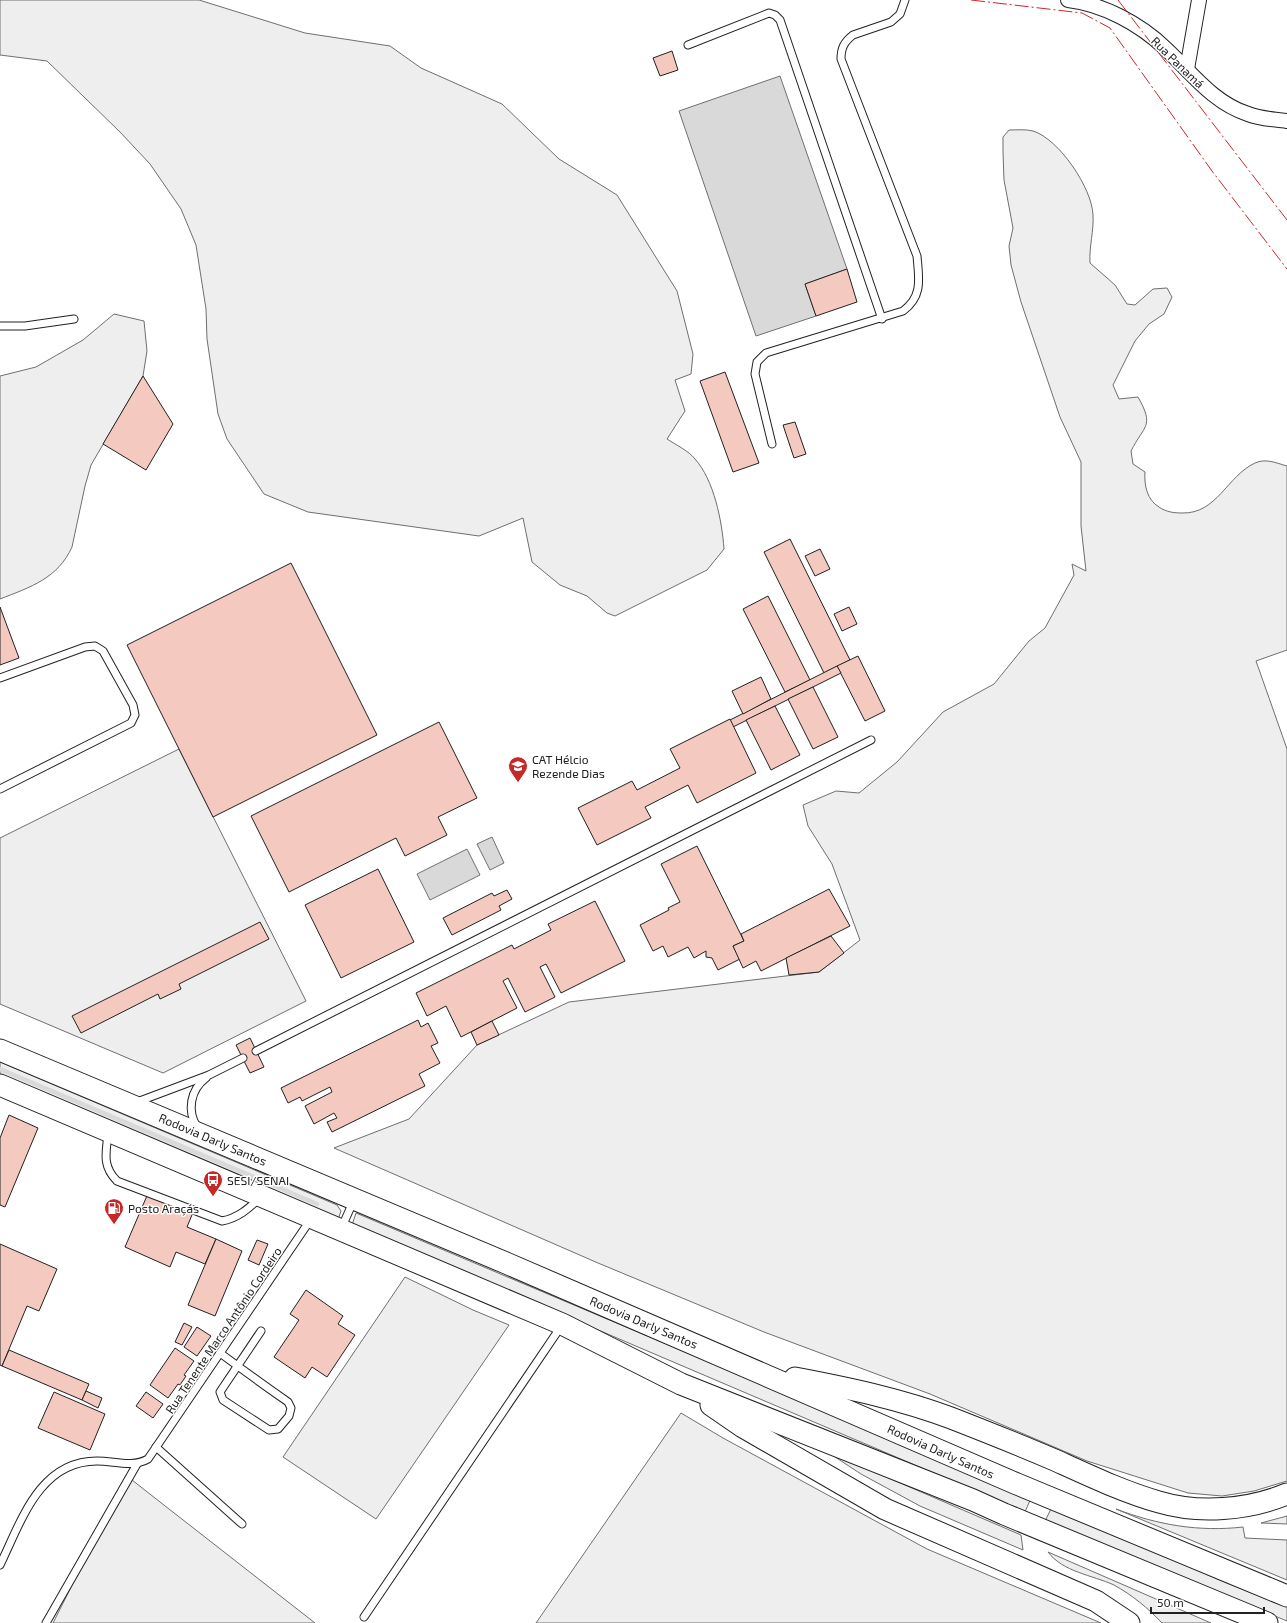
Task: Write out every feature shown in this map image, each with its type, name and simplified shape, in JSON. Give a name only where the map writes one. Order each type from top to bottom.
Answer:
[{"type":"main road","name":"Rodovia Darly Santos","points":[[0,1050],[755,1370],[1017,1484],[1287,1596]]},
{"type":"main road","points":[[0,1085],[340,1231],[562,1324],[681,1384],[973,1500],[1267,1623]]},
{"type":"main road","points":[[755,1370],[872,1394],[941,1415],[1159,1502],[1196,1508],[1225,1508],[1265,1501],[1287,1494]]},
{"type":"main road","points":[[681,1384],[743,1427],[885,1509],[1049,1579],[1096,1601],[1129,1623]]},
{"type":"street","name":"Rua Panamá","points":[[1068,0],[1084,1],[1118,16],[1149,35],[1204,88],[1234,108],[1247,114],[1267,119],[1287,121]]},
{"type":"street","points":[[1186,69],[1199,0]]},
{"type":"lane","points":[[772,444],[755,374],[757,362],[766,354],[882,319],[903,311],[913,304],[918,292],[919,278],[917,256],[841,59],[841,52],[844,45],[853,35],[891,22],[900,14],[905,0]]},
{"type":"lane","points":[[688,45],[769,13],[775,15],[780,20],[882,319]]},
{"type":"lane","points":[[0,326],[25,326],[74,319]]},
{"type":"lane","points":[[0,678],[84,647],[95,646],[104,651],[133,705],[135,715],[131,723],[0,789]]},
{"type":"lane","points":[[256,1051],[871,740]]},
{"type":"lane","points":[[131,1105],[209,1075],[243,1058]]},
{"type":"lane","points":[[207,1137],[196,1126],[193,1119],[191,1103],[197,1087],[209,1075]]},
{"type":"lane","points":[[109,1132],[106,1157],[110,1174],[117,1180],[222,1221],[231,1220],[242,1214],[261,1197]]},
{"type":"lane","points":[[340,1231],[354,1200]]},
{"type":"lane","name":"Rua Tenente Marco Antônio Cordeiro","points":[[137,1464],[148,1459],[312,1219]]},
{"type":"lane","points":[[364,1617],[562,1324]]},
{"type":"lane","points":[[220,1353],[238,1365],[288,1402],[291,1408],[289,1416],[278,1429],[269,1430],[223,1400],[220,1392],[238,1365],[261,1331]]},
{"type":"lane","points":[[154,1450],[242,1524]]},
{"type":"lane","points":[[0,1565],[36,1492],[52,1476],[84,1462],[137,1464],[46,1623]]},
{"type":"shaded area","points":[[0,0],[199,0],[305,33],[390,46],[421,68],[502,104],[559,159],[617,195],[677,291],[693,354],[691,374],[675,380],[685,411],[667,439],[686,451],[702,468],[716,501],[724,549],[707,570],[615,616],[607,613],[587,596],[560,585],[532,562],[523,518],[479,536],[308,512],[264,494],[227,439],[218,414],[207,339],[206,309],[196,245],[181,209],[150,164],[120,132],[47,61],[0,55]]},
{"type":"shaded area","points":[[780,76],[847,269],[805,284],[816,316],[756,336],[679,111]]},
{"type":"shaded area","points":[[1009,130],[1030,130],[1043,136],[1063,154],[1072,166],[1087,192],[1091,204],[1093,221],[1090,263],[1115,285],[1127,304],[1135,305],[1153,289],[1167,288],[1172,297],[1164,314],[1149,324],[1135,341],[1113,385],[1119,399],[1138,397],[1146,414],[1146,426],[1131,451],[1133,464],[1145,472],[1147,492],[1155,504],[1170,512],[1194,512],[1213,501],[1237,476],[1255,463],[1267,461],[1287,466],[1287,650],[1256,661],[1287,749],[1287,1481],[1254,1491],[1222,1496],[1188,1493],[1087,1461],[930,1394],[764,1332],[598,1263],[334,1148],[409,1119],[477,1045],[569,1002],[819,972],[860,940],[832,864],[808,826],[803,805],[836,791],[859,793],[897,762],[943,712],[994,684],[1029,641],[1045,628],[1074,575],[1072,564],[1086,571],[1081,526],[1081,462],[1060,417],[1021,302],[1011,265],[1009,246],[1013,228],[1004,180],[1003,152],[1003,137]]},
{"type":"shaded area","points":[[114,314],[144,321],[147,351],[143,376],[91,465],[72,547],[66,558],[59,567],[42,580],[0,599],[0,376],[36,367],[83,340]]},
{"type":"shaded area","points":[[179,749],[306,1001],[163,1073],[0,1004],[0,838]]},
{"type":"shaded area","points":[[492,837],[504,863],[490,870],[477,844]]},
{"type":"shaded area","points":[[467,849],[480,875],[430,900],[417,874]]},
{"type":"shaded area","points":[[0,1062],[337,1205],[341,1211],[338,1220],[0,1075]]},
{"type":"shaded area","points":[[356,1213],[1031,1498],[1025,1512],[352,1225]]},
{"type":"shaded area","points":[[405,1277],[473,1310],[509,1325],[376,1519],[283,1457]]},
{"type":"shaded area","points":[[681,1413],[723,1438],[927,1549],[1101,1623],[536,1623]]},
{"type":"shaded area","points":[[826,1451],[1021,1535],[1023,1550],[920,1506],[861,1474]]},
{"type":"shaded area","points":[[127,1476],[146,1491],[315,1623],[53,1623]]},
{"type":"shaded area","points":[[1052,1507],[1224,1582],[1287,1607],[1287,1621],[1045,1521]]},
{"type":"shaded area","points":[[1116,1509],[1132,1515],[1179,1526],[1210,1529],[1243,1527],[1245,1538],[1287,1540],[1287,1580]]},
{"type":"shaded area","points":[[1287,1516],[1287,1524],[1261,1523]]},
{"type":"shaded area","points":[[1048,1552],[1211,1623],[1162,1623],[1140,1602],[1121,1589],[1070,1569],[1054,1559]]},
{"type":"building","points":[[672,51],[678,70],[660,76],[653,58]]},
{"type":"building","points":[[847,269],[857,302],[816,316],[805,284]]},
{"type":"building","points":[[725,372],[759,463],[733,472],[700,381]]},
{"type":"building","points":[[143,376],[173,424],[146,470],[103,444]]},
{"type":"building","points":[[795,422],[806,454],[794,458],[783,425]]},
{"type":"building","points":[[790,539],[850,660],[824,673],[764,552]]},
{"type":"building","points":[[820,549],[830,569],[815,576],[805,556]]},
{"type":"building","points":[[291,563],[377,735],[213,817],[127,645]]},
{"type":"building","points":[[768,596],[810,680],[785,692],[743,609]]},
{"type":"building","points":[[0,607],[19,658],[0,665]]},
{"type":"building","points":[[849,607],[857,624],[842,631],[834,614]]},
{"type":"building","points":[[858,656],[885,711],[865,721],[837,666]]},
{"type":"building","points":[[837,666],[841,673],[733,727],[730,720]]},
{"type":"building","points":[[761,677],[771,699],[743,714],[732,691]]},
{"type":"building","points":[[813,687],[838,737],[813,749],[788,699]]},
{"type":"building","points":[[775,706],[800,755],[771,770],[746,720]]},
{"type":"building","points":[[730,719],[756,773],[697,803],[688,785],[645,807],[651,818],[597,845],[578,808],[632,781],[637,790],[680,768],[670,749]]},
{"type":"building","points":[[439,722],[477,798],[438,817],[447,835],[405,856],[396,838],[289,892],[251,816]]},
{"type":"building","points":[[697,846],[744,941],[733,946],[740,959],[718,970],[712,958],[706,957],[706,951],[694,958],[688,947],[668,957],[663,946],[653,951],[640,925],[669,910],[668,908],[680,902],[661,864]]},
{"type":"building","points":[[378,869],[414,942],[341,978],[305,905]]},
{"type":"building","points":[[829,889],[850,926],[761,971],[756,961],[743,968],[733,946],[744,941],[741,934]]},
{"type":"building","points":[[507,890],[512,899],[499,906],[501,910],[452,935],[443,918],[492,893],[494,896]]},
{"type":"building","points":[[595,901],[625,961],[561,993],[546,964],[540,967],[555,997],[525,1012],[508,978],[503,981],[517,1008],[461,1037],[446,1006],[427,1016],[416,993],[512,945],[514,949],[551,930],[548,924]]},
{"type":"building","points":[[260,922],[269,939],[179,984],[181,989],[160,999],[158,994],[81,1033],[72,1016]]},
{"type":"building","points":[[831,936],[844,953],[819,972],[789,975],[786,958]]},
{"type":"building","points":[[418,1020],[421,1027],[428,1023],[438,1043],[431,1046],[440,1063],[419,1074],[425,1086],[332,1132],[327,1122],[337,1118],[334,1113],[314,1124],[305,1106],[332,1092],[330,1087],[302,1101],[300,1097],[288,1103],[281,1088]]},
{"type":"building","points":[[492,1021],[499,1035],[477,1045],[471,1032]]},
{"type":"building","points":[[250,1038],[264,1067],[250,1073],[236,1045]]},
{"type":"building","points":[[9,1115],[38,1128],[5,1207],[0,1205],[0,1138]]},
{"type":"building","points":[[149,1191],[194,1210],[187,1227],[216,1239],[205,1264],[176,1252],[170,1267],[125,1247]]},
{"type":"building","points":[[216,1239],[242,1251],[215,1316],[188,1305]]},
{"type":"building","points":[[257,1240],[268,1244],[259,1265],[248,1260]]},
{"type":"building","points":[[0,1244],[57,1269],[39,1311],[27,1306],[2,1366],[0,1365]]},
{"type":"building","points":[[306,1290],[343,1316],[338,1324],[355,1335],[327,1377],[312,1367],[305,1378],[274,1357],[299,1320],[290,1314]]},
{"type":"building","points":[[184,1323],[192,1327],[182,1345],[175,1342]]},
{"type":"building","points":[[197,1327],[211,1336],[197,1356],[184,1347]]},
{"type":"building","points":[[175,1348],[194,1361],[184,1375],[186,1376],[180,1385],[178,1384],[168,1398],[150,1385]]},
{"type":"building","points":[[9,1350],[89,1384],[82,1400],[2,1366]]},
{"type":"building","points":[[86,1391],[102,1398],[98,1408],[82,1400]]},
{"type":"building","points":[[54,1392],[105,1414],[90,1450],[38,1428]]},
{"type":"building","points":[[146,1392],[163,1404],[153,1418],[136,1406]]},
{"type":"waterway","points":[[0,1069],[317,1204]]},
{"type":"power","points":[[971,0],[1082,13],[1110,28],[1212,171],[1287,269]]},
{"type":"power","points":[[1118,0],[1287,220]]},
{"type":"place","name":"CAT Hélcio Rezende Dias","points":[[518,783]]},
{"type":"place","name":"SESI/SENAI","points":[[213,1197]]},
{"type":"place","name":"Posto Araçás","points":[[114,1225]]}]
